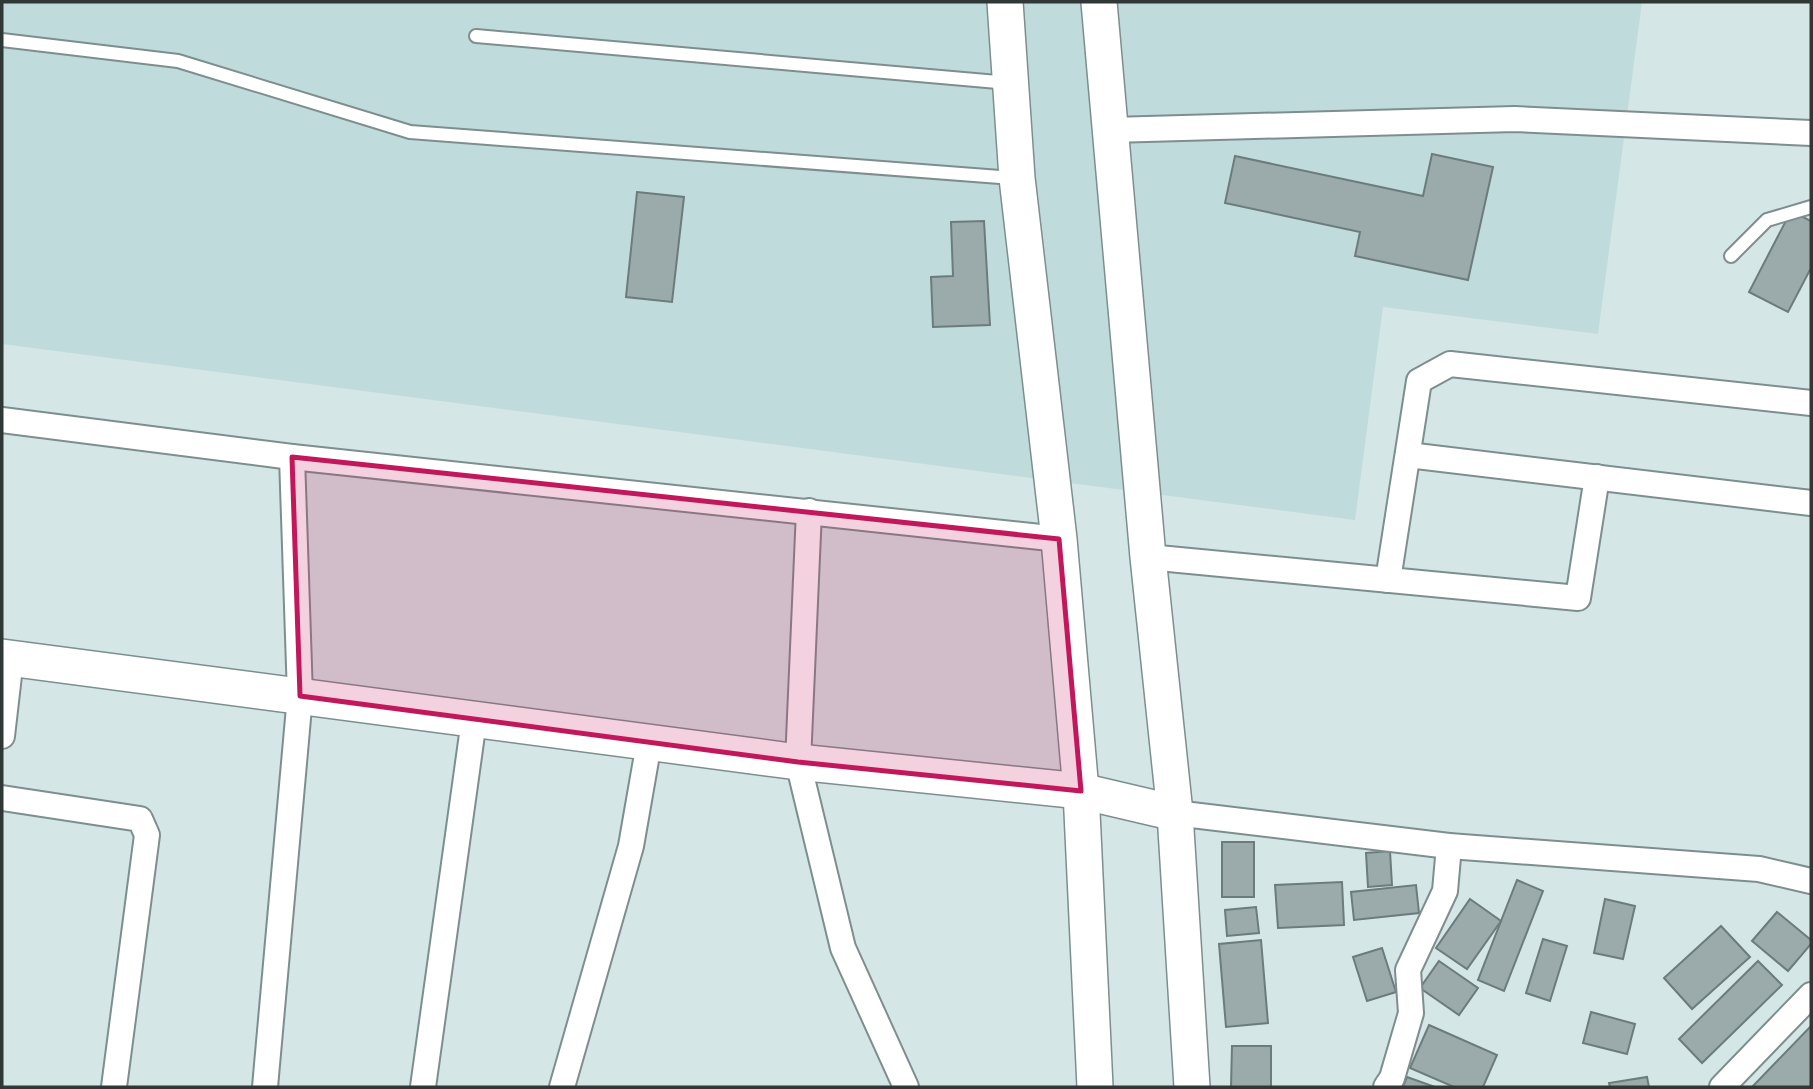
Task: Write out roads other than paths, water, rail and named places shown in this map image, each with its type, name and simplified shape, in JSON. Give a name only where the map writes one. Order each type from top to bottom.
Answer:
[{"type":"main road","points":[[1005,2],[1017,178],[1059,539],[1081,792],[1095,1087]]},
{"type":"main road","points":[[1099,2],[1148,557],[1175,813],[1192,1087]]},
{"type":"main road","points":[[6,658],[798,762],[1081,792],[1175,813]]},
{"type":"street","points":[[1111,130],[1514,119],[1811,134]]},
{"type":"street","points":[[1388,580],[1419,381],[1450,364],[1811,403]]},
{"type":"street","points":[[2,420],[292,457],[1059,539]]},
{"type":"street","points":[[1408,455],[1811,503]]},
{"type":"street","points":[[265,1087],[300,696],[292,457]]},
{"type":"street","points":[[1148,557],[1578,598],[1597,477]]},
{"type":"street","points":[[809,511],[798,762],[842,948],[906,1087]]},
{"type":"street","points":[[2,736],[6,658]]},
{"type":"street","points":[[423,1087],[474,720]]},
{"type":"street","points":[[562,1087],[631,846],[649,743]]},
{"type":"street","points":[[2,798],[140,819],[147,835],[114,1087]]},
{"type":"street","points":[[1175,813],[1448,846],[1759,869],[1811,881]]},
{"type":"street","points":[[1386,1087],[1392,1078],[1411,1013],[1408,970],[1445,891],[1448,846]]},
{"type":"street","points":[[1722,1087],[1811,995]]},
{"type":"lane","points":[[476,36],[1010,83]]},
{"type":"lane","points":[[2,40],[178,61],[410,132],[1017,178]]},
{"type":"lane","points":[[1731,256],[1766,220],[1811,207]]}]
